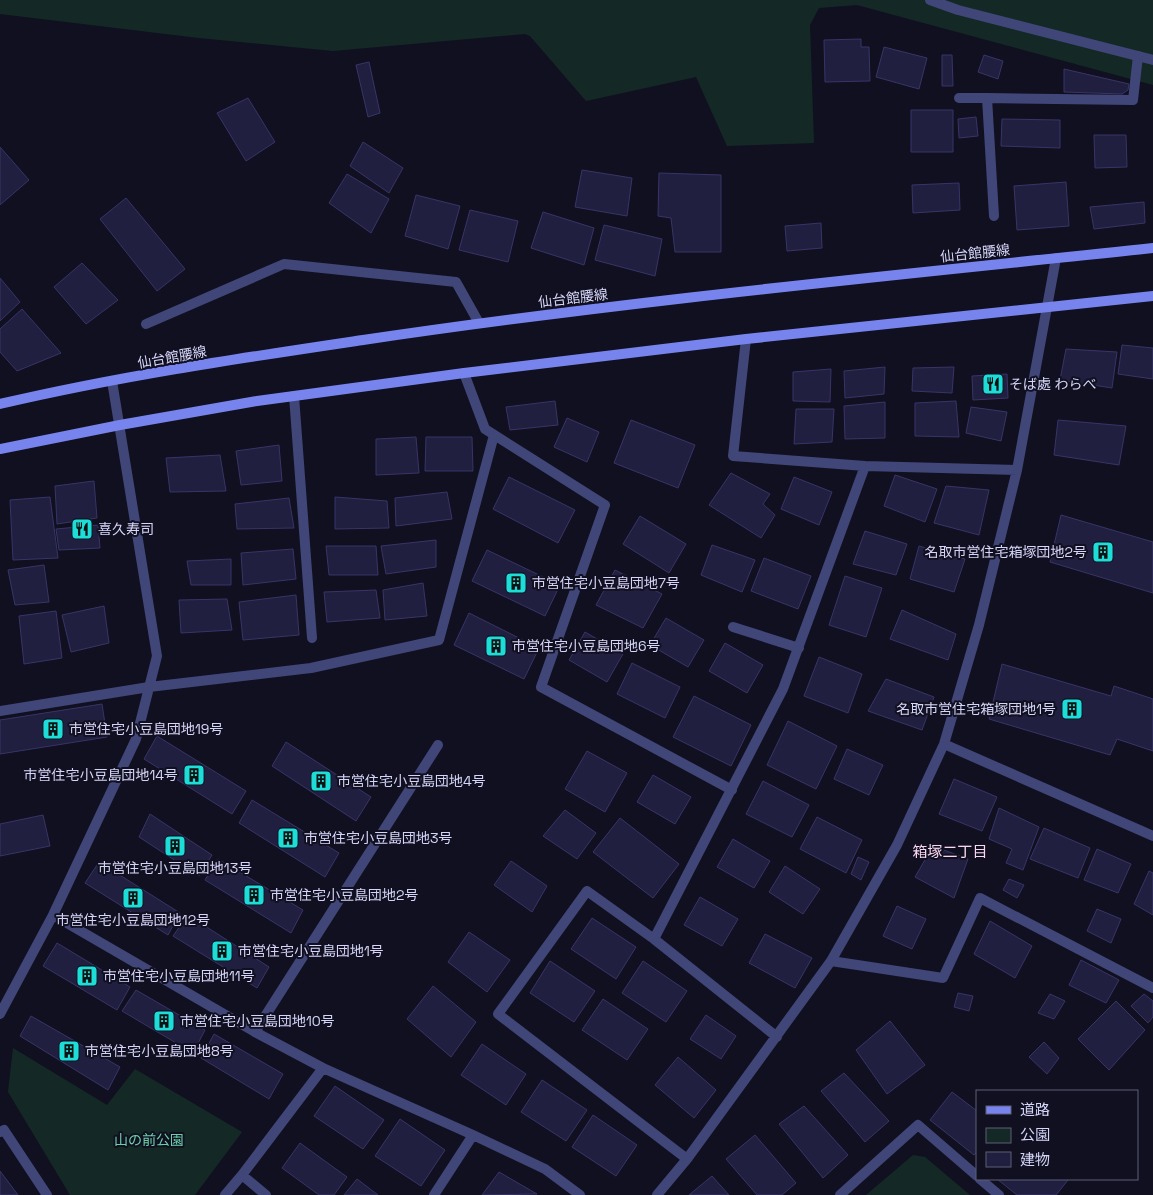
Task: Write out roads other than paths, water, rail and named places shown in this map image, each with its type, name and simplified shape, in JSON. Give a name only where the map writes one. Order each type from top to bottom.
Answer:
[{"type":"main road","name":"仙台館腰線","points":[[0,404],[112,381],[297,350],[479,323],[1153,248]]},
{"type":"main road","points":[[0,449],[120,425],[294,396],[464,373],[746,338],[1153,296]]},
{"type":"street","points":[[930,0],[958,10],[1153,60]]},
{"type":"street","points":[[959,98],[1133,100],[1138,56]]},
{"type":"street","points":[[987,98],[994,216]]},
{"type":"street","points":[[657,1195],[687,1159],[831,961],[897,844],[944,744],[980,626],[1017,470],[1056,258]]},
{"type":"street","points":[[146,324],[284,264],[456,282],[479,323]]},
{"type":"street","points":[[746,338],[733,456],[865,466],[1017,470]]},
{"type":"street","points":[[464,373],[484,429],[605,505],[541,687],[732,790]]},
{"type":"street","points":[[0,1014],[53,915],[136,739],[157,656],[112,381]]},
{"type":"street","points":[[294,396],[312,638]]},
{"type":"street","points":[[0,711],[149,687],[312,668],[439,640],[494,435]]},
{"type":"street","points":[[654,940],[783,689],[865,466]]},
{"type":"street","points":[[733,627],[798,648]]},
{"type":"street","points":[[944,744],[1153,836]]},
{"type":"street","points":[[255,1032],[438,745]]},
{"type":"street","points":[[687,1159],[498,1014],[586,891],[654,940],[777,1037]]},
{"type":"street","points":[[831,961],[943,978],[980,898],[1153,988]]},
{"type":"street","points":[[53,915],[255,1032],[323,1068],[474,1135],[545,1169],[580,1195]]},
{"type":"street","points":[[225,1195],[323,1068]]},
{"type":"street","points":[[840,1195],[918,1125],[976,1175]]},
{"type":"street","points":[[0,1132],[4,1130],[48,1195]]},
{"type":"street","points":[[434,1195],[474,1135]]},
{"type":"street","points":[[242,1175],[266,1195]]},
{"type":"street","points":[[981,1180],[999,1195]]},
{"type":"place","name":"そば處 わらべ","points":[[993,384]]},
{"type":"place","name":"喜久寿司","points":[[82,529]]},
{"type":"place","name":"名取市営住宅箱塚団地2号","points":[[1103,552]]},
{"type":"place","name":"市営住宅小豆島団地7号","points":[[516,583]]},
{"type":"place","name":"市営住宅小豆島団地6号","points":[[496,646]]},
{"type":"place","name":"名取市営住宅箱塚団地1号","points":[[1072,709]]},
{"type":"place","name":"市営住宅小豆島団地19号","points":[[53,729]]},
{"type":"place","name":"市営住宅小豆島団地14号","points":[[194,775]]},
{"type":"place","name":"市営住宅小豆島団地4号","points":[[321,781]]},
{"type":"place","name":"市営住宅小豆島団地3号","points":[[288,838]]},
{"type":"place","name":"市営住宅小豆島団地13号","points":[[175,846]]},
{"type":"place","name":"市営住宅小豆島団地2号","points":[[254,895]]},
{"type":"place","name":"市営住宅小豆島団地12号","points":[[133,898]]},
{"type":"place","name":"市営住宅小豆島団地1号","points":[[222,951]]},
{"type":"place","name":"市営住宅小豆島団地11号","points":[[87,976]]},
{"type":"place","name":"市営住宅小豆島団地10号","points":[[164,1021]]},
{"type":"place","name":"市営住宅小豆島団地8号","points":[[69,1051]]},
{"type":"district","name":"箱塚二丁目","points":[[950,851]]},
{"type":"park label","name":"山の前公園","points":[[149,1140]]}]
